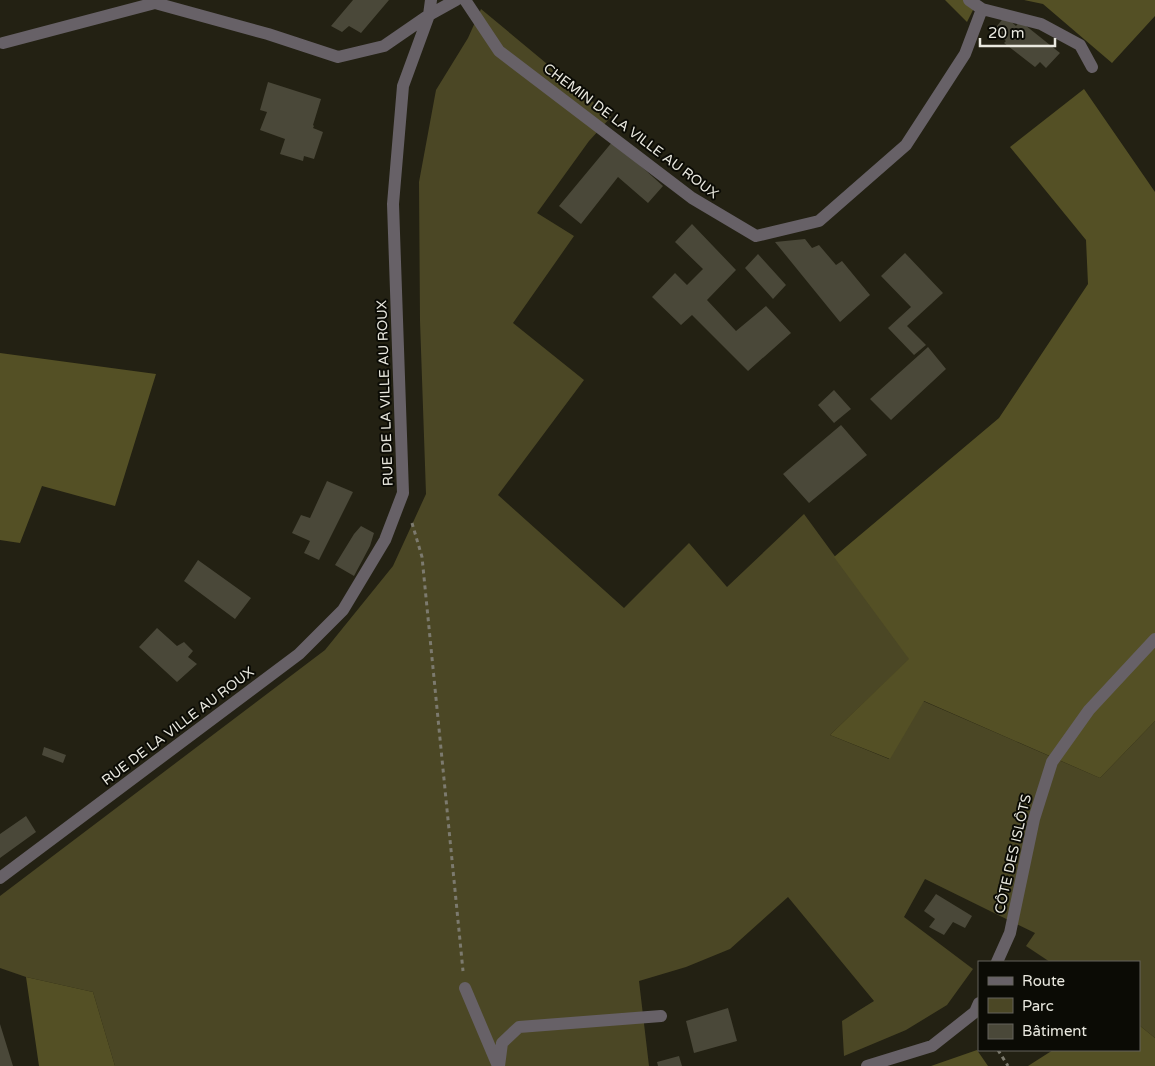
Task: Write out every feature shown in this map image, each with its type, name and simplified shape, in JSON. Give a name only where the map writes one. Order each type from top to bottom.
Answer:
[{"type":"street","name":"RUE DE LA VILLE AU ROUX","points":[[0,878],[299,654],[343,610],[385,540],[404,493],[393,204],[403,86],[429,15],[431,0]]},
{"type":"street","points":[[4,43],[156,2],[268,34],[338,57],[384,46],[429,15],[456,0]]},
{"type":"street","name":"CHEMIN DE LA VILLE AU ROUX","points":[[465,0],[499,51],[692,198],[756,236],[819,221],[906,145],[965,54],[982,9]]},
{"type":"street","points":[[969,0],[982,9],[1042,24],[1080,44],[1092,68]]},
{"type":"street","name":"CÔTE DES ISLÔTS","points":[[997,961],[1010,933],[1034,819],[1052,762],[1089,710],[1155,639]]},
{"type":"street","points":[[465,988],[498,1066]]},
{"type":"street","points":[[867,1066],[932,1046],[975,1012],[978,1005]]},
{"type":"street","points":[[498,1066],[502,1043],[519,1027],[661,1016]]},
{"type":"path","points":[[404,493],[422,556],[465,988]]},
{"type":"path","points":[[999,1051],[1008,1066]]},
{"type":"green space","points":[[481,9],[611,117],[589,141],[537,213],[574,236],[513,323],[584,380],[498,495],[624,608],[689,543],[727,587],[804,514],[910,659],[830,735],[889,759],[923,701],[1100,778],[1155,721],[1155,1038],[1140,1026],[1140,961],[1048,961],[1026,946],[1035,933],[925,879],[904,917],[973,969],[947,1005],[906,1030],[844,1056],[842,1021],[874,1001],[788,897],[730,949],[686,967],[639,981],[649,1066],[115,1066],[93,992],[26,977],[0,968],[0,896],[325,650],[393,566],[426,494],[420,321],[419,182],[436,90],[468,38]]},
{"type":"shaded area","points":[[945,0],[978,0],[967,22]]},
{"type":"shaded area","points":[[1024,0],[1155,0],[1155,16],[1112,63],[1043,4]]},
{"type":"shaded area","points":[[1084,89],[1155,192],[1155,721],[1100,778],[924,701],[890,759],[830,735],[909,659],[834,557],[999,418],[1088,284],[1086,240],[1010,147]]},
{"type":"shaded area","points":[[0,353],[156,374],[115,506],[42,486],[20,543],[0,540]]},
{"type":"shaded area","points":[[26,977],[93,992],[115,1066],[39,1066]]},
{"type":"shaded area","points":[[1140,1026],[1155,1038],[1155,1066],[1028,1066],[1051,1051],[1140,1051]]},
{"type":"shaded area","points":[[977,1050],[988,1066],[931,1066]]},
{"type":"building","points":[[353,0],[389,0],[361,33],[349,26],[342,32],[331,26]]},
{"type":"building","points":[[1005,16],[1016,26],[1020,21],[1060,53],[1046,68],[1040,62],[1035,67],[1004,43],[1006,41],[993,31]]},
{"type":"building","points":[[268,82],[321,99],[313,128],[323,132],[314,159],[304,156],[303,161],[280,154],[285,139],[260,130],[267,112],[260,110]]},
{"type":"building","points":[[613,141],[663,186],[648,203],[618,177],[581,224],[559,206]]},
{"type":"building","points":[[692,224],[736,270],[707,300],[736,331],[766,306],[791,333],[748,371],[692,315],[681,325],[652,297],[675,273],[687,285],[703,269],[675,242]]},
{"type":"building","points":[[805,239],[812,248],[819,245],[836,265],[842,261],[870,295],[840,322],[775,242]]},
{"type":"building","points":[[905,253],[943,293],[907,326],[926,345],[914,355],[888,328],[911,307],[881,276]]},
{"type":"building","points":[[758,254],[786,285],[773,299],[745,268]]},
{"type":"building","points":[[928,347],[946,369],[891,420],[870,399]]},
{"type":"building","points":[[834,390],[851,409],[834,423],[818,405]]},
{"type":"building","points":[[841,425],[867,455],[809,503],[783,474]]},
{"type":"building","points":[[327,481],[353,492],[319,560],[304,553],[310,541],[292,533],[301,515],[310,518]]},
{"type":"building","points":[[361,526],[374,533],[370,546],[354,576],[335,565]]},
{"type":"building","points":[[198,560],[251,598],[235,619],[184,581]]},
{"type":"building","points":[[157,628],[177,646],[184,642],[193,651],[188,657],[197,664],[177,682],[139,647]]},
{"type":"building","points":[[44,747],[66,755],[63,763],[42,755]]},
{"type":"building","points":[[26,816],[36,832],[0,858],[0,834]]},
{"type":"building","points":[[936,894],[972,916],[965,928],[953,922],[944,935],[929,927],[935,919],[924,911]]},
{"type":"building","points":[[728,1008],[737,1041],[694,1053],[686,1021]]},
{"type":"building","points":[[0,1024],[13,1066],[0,1066]]},
{"type":"building","points":[[679,1056],[682,1066],[658,1066],[657,1062]]}]
